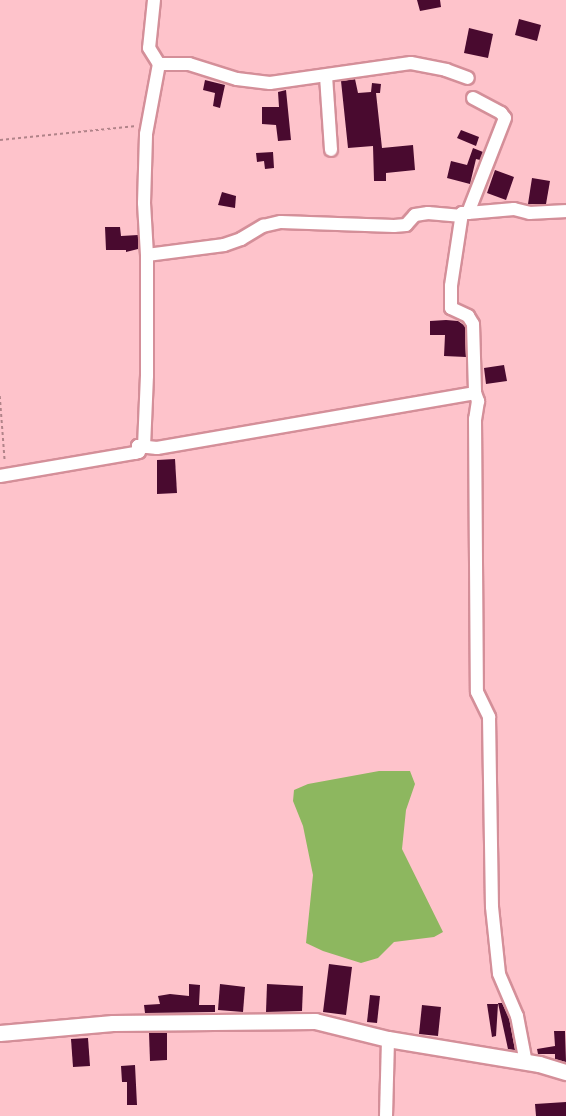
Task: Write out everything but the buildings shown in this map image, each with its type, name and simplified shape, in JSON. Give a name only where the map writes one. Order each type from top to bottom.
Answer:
[{"type":"street","points":[[138,446],[144,447],[146,432],[147,255],[144,203],[147,125],[159,64],[149,48],[154,0]]},
{"type":"street","points":[[159,64],[189,64],[237,79],[270,83],[422,63],[468,78]]},
{"type":"street","points":[[326,76],[331,150]]},
{"type":"street","points":[[474,99],[503,114],[505,120],[465,214],[450,304],[455,311],[470,317],[473,324],[477,401],[475,419],[477,692],[489,722],[492,908],[499,974],[517,1017],[526,1063]]},
{"type":"street","points":[[147,255],[224,245],[241,239],[263,226],[281,222],[394,226],[406,225],[415,215],[429,213],[465,214],[514,209],[530,213],[566,211]]},
{"type":"street","points":[[138,446],[157,448],[475,393]]},
{"type":"street","points":[[3,476],[140,452],[138,446]]},
{"type":"street","points":[[0,1033],[124,1023],[315,1021],[388,1039],[566,1072]]},
{"type":"street","points":[[386,1116],[388,1039]]},
{"type":"path","points":[[0,140],[147,125]]},
{"type":"path","points":[[0,396],[3,476]]},
{"type":"shaded area","points":[[379,771],[410,771],[415,784],[406,810],[402,849],[443,932],[434,937],[394,942],[378,958],[361,963],[306,943],[313,875],[303,826],[293,801],[294,790],[308,784]]}]
